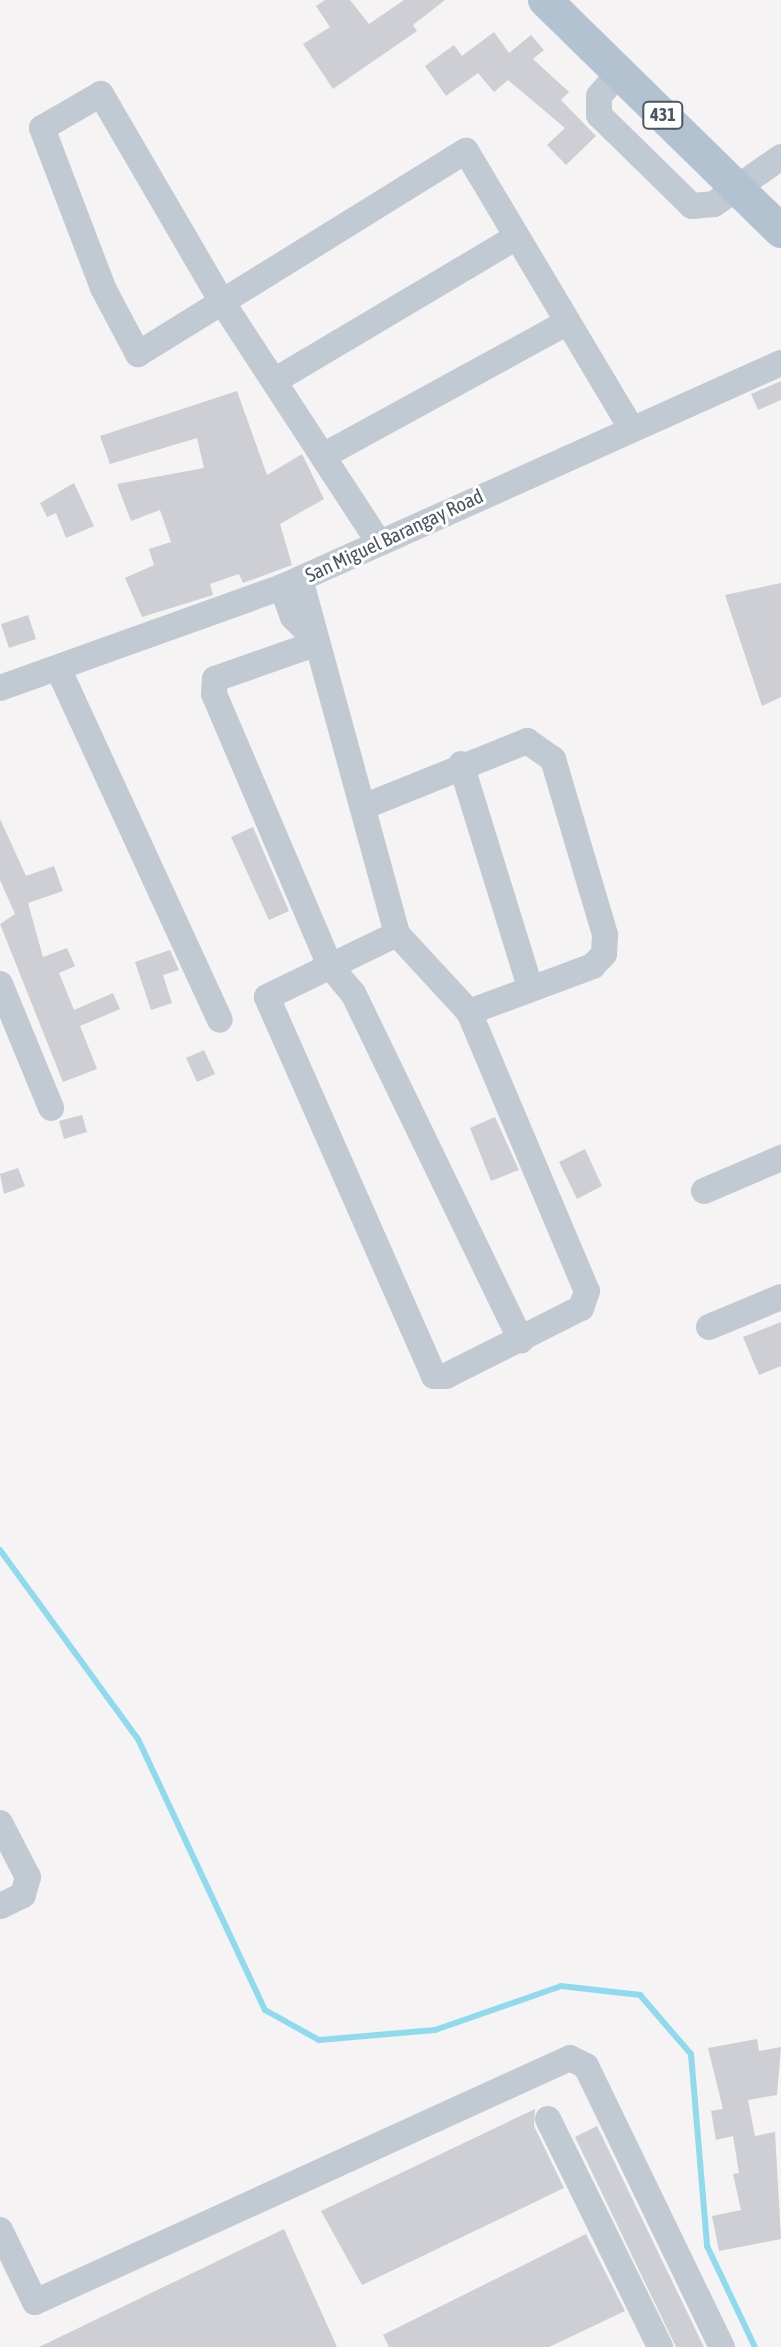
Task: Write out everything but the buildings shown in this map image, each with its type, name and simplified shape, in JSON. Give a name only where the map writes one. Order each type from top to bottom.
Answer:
[{"type":"main road","name":"431","points":[[545,0],[781,231]]},
{"type":"street","points":[[619,73],[599,96],[599,115],[685,201],[706,206],[781,157]]},
{"type":"street","points":[[378,541],[222,302],[101,94],[42,128],[103,288],[138,354],[222,302],[466,151],[631,428]]},
{"type":"street","points":[[274,381],[517,237]]},
{"type":"street","points":[[323,456],[568,322]]},
{"type":"street","name":"San Miguel Barangay Road","points":[[0,688],[291,583],[378,541],[781,363]]},
{"type":"street","points":[[291,583],[293,617],[310,639],[363,807],[397,934],[469,1012],[587,1291],[581,1308],[521,1341],[434,1376],[268,1009],[267,997],[397,934]]},
{"type":"street","points":[[310,639],[215,679],[214,694],[330,966],[353,993],[521,1341]]},
{"type":"street","points":[[58,668],[220,1020]]},
{"type":"street","points":[[363,807],[461,764],[527,741],[553,759],[605,935],[604,954],[593,966],[469,1012]]},
{"type":"street","points":[[461,764],[530,987]]},
{"type":"street","points":[[0,984],[51,1108]]},
{"type":"street","points":[[704,1191],[781,1158]]},
{"type":"street","points":[[709,1327],[781,1297]]},
{"type":"street","points":[[0,1823],[28,1877],[23,1895],[0,1906]]},
{"type":"street","points":[[3,2245],[35,2302],[570,2058],[586,2066],[722,2347]]},
{"type":"street","points":[[548,2119],[660,2347]]},
{"type":"waterway","points":[[0,1550],[138,1739],[265,2010],[319,2040],[435,2030],[561,1986],[640,1995],[691,2054],[707,2246],[755,2347]]}]
